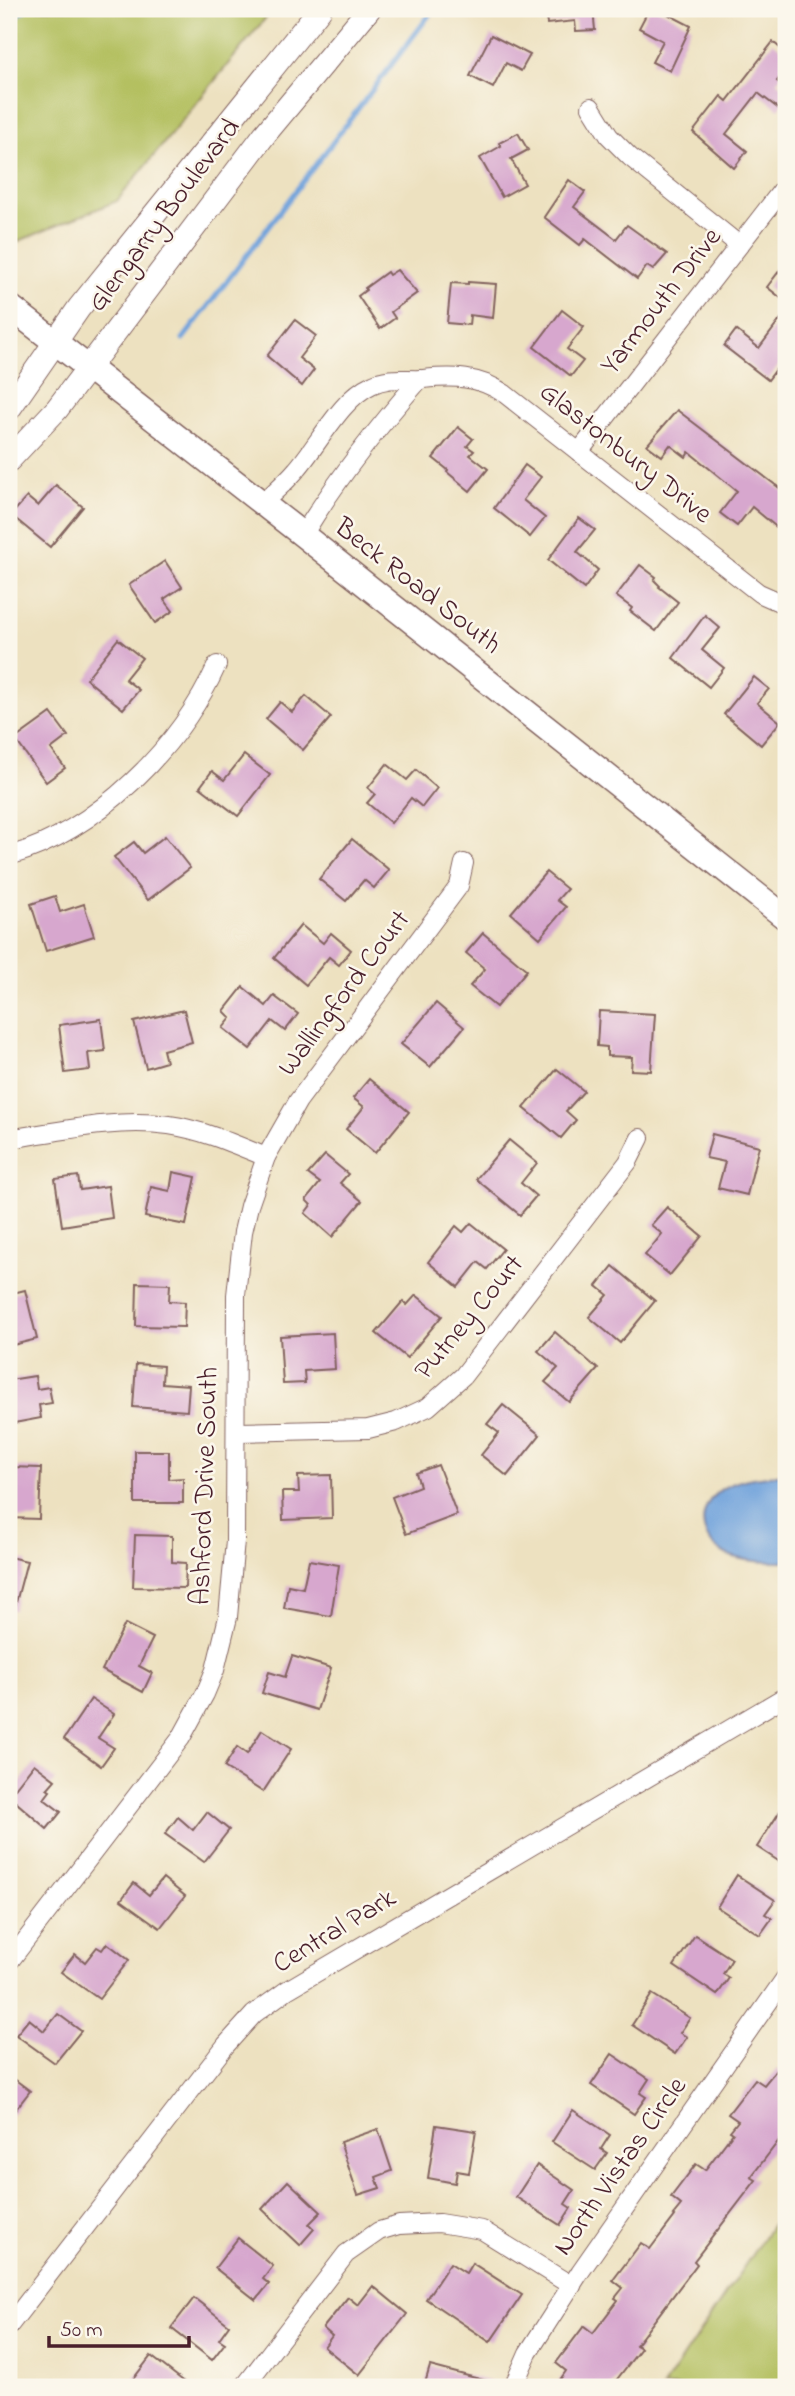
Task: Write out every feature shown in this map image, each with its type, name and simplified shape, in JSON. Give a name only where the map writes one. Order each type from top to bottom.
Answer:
[{"type":"main road","name":"Beck Road South","points":[[9,306],[263,503],[786,918]]},
{"type":"street","name":"Glengarry Boulevard","points":[[9,409],[88,297],[320,9]]},
{"type":"street","name":"Glengarry Boulevard","points":[[9,460],[57,409],[265,134],[369,9]]},
{"type":"street","points":[[591,107],[609,136],[630,157],[739,245]]},
{"type":"street","name":"Yarmouth Drive","points":[[579,452],[786,185]]},
{"type":"street","name":"Glastonbury Drive","points":[[263,503],[297,470],[349,402],[369,385],[395,377],[420,379],[461,376],[497,388],[759,593],[786,607]]},
{"type":"street","points":[[303,535],[328,494],[420,379]]},
{"type":"street","points":[[9,856],[56,836],[122,791],[164,747],[204,693],[217,665]]},
{"type":"street","name":"Wallingford Court","points":[[266,1157],[298,1101],[459,886],[464,863]]},
{"type":"street","points":[[9,1139],[116,1124],[169,1125],[198,1131],[266,1157]]},
{"type":"street","name":"Putney Court","points":[[237,1432],[368,1429],[396,1422],[428,1407],[463,1377],[628,1163],[640,1138]]},
{"type":"street","name":"Ashford Drive South","points":[[9,1962],[181,1738],[205,1694],[224,1638],[233,1579],[237,1432],[236,1296],[239,1259],[249,1206],[266,1157]]},
{"type":"street","name":"Central Park","points":[[9,2326],[226,2045],[254,2014],[287,1990],[786,1696]]},
{"type":"street","name":"North Vistas Circle","points":[[244,2387],[346,2254],[379,2231],[399,2225],[439,2223],[482,2230],[572,2286],[786,1977]]},
{"type":"street","points":[[513,2387],[528,2353],[572,2286]]},
{"type":"green space","points":[[9,9],[273,9],[117,201],[9,245]]},
{"type":"green space","points":[[786,2204],[786,2387],[663,2387]]},
{"type":"water","points":[[786,1474],[786,1562],[740,1559],[716,1547],[709,1539],[703,1520],[709,1501],[727,1486],[741,1481]]},
{"type":"building","points":[[545,9],[593,9],[595,30],[576,31],[575,21],[547,24]]},
{"type":"building","points":[[649,9],[658,9],[691,26],[670,71],[652,62],[663,41],[639,28]]},
{"type":"building","points":[[491,35],[530,55],[521,71],[506,63],[493,88],[470,76]]},
{"type":"building","points":[[773,42],[786,53],[786,70],[777,81],[786,88],[786,99],[779,109],[758,93],[726,134],[747,151],[734,168],[693,132],[721,96],[727,101]]},
{"type":"building","points":[[518,133],[528,150],[511,159],[525,184],[502,197],[480,158]]},
{"type":"building","points":[[569,180],[585,192],[574,207],[616,239],[627,225],[667,254],[653,270],[647,266],[637,279],[585,239],[580,245],[544,217]]},
{"type":"building","points":[[786,262],[786,302],[767,287]]},
{"type":"building","points":[[397,270],[417,293],[391,312],[395,318],[380,329],[358,296],[387,272],[389,275]]},
{"type":"building","points":[[451,283],[496,284],[493,318],[470,315],[469,325],[447,323]]},
{"type":"building","points":[[562,310],[584,327],[567,349],[583,361],[571,376],[534,347]]},
{"type":"building","points":[[786,312],[786,356],[768,380],[724,346],[736,330],[759,348]]},
{"type":"building","points":[[295,320],[316,336],[299,358],[314,370],[302,386],[267,356]]},
{"type":"building","points":[[677,410],[786,493],[786,535],[752,507],[737,526],[720,513],[737,491],[689,452],[686,457],[670,445],[662,456],[647,445]]},
{"type":"building","points":[[458,427],[473,439],[467,446],[474,451],[470,455],[488,469],[470,491],[433,458]]},
{"type":"building","points":[[525,465],[541,477],[523,500],[545,518],[530,537],[494,508]]},
{"type":"building","points":[[56,485],[83,507],[50,547],[11,515],[27,497],[38,506]]},
{"type":"building","points":[[579,518],[595,530],[577,552],[598,570],[584,589],[548,560]]},
{"type":"building","points":[[165,561],[182,587],[164,599],[173,611],[155,623],[129,585]]},
{"type":"building","points":[[640,565],[656,577],[654,580],[659,587],[678,602],[656,631],[616,596]]},
{"type":"building","points":[[705,615],[720,628],[702,650],[724,668],[709,687],[673,658]]},
{"type":"building","points":[[118,639],[142,658],[125,679],[139,690],[123,709],[86,679]]},
{"type":"building","points":[[754,677],[769,689],[757,703],[780,722],[761,745],[724,714]]},
{"type":"building","points":[[306,696],[331,717],[303,750],[266,719],[280,702],[292,712]]},
{"type":"building","points":[[51,713],[68,736],[51,749],[65,768],[46,782],[15,739]]},
{"type":"building","points":[[244,755],[270,775],[238,816],[200,787],[212,771],[224,780]]},
{"type":"building","points":[[387,764],[407,780],[416,770],[437,788],[422,807],[411,798],[391,823],[367,803],[375,794],[368,788]]},
{"type":"building","points":[[165,836],[190,868],[148,900],[114,857],[134,842],[143,853]]},
{"type":"building","points":[[352,839],[389,870],[374,888],[364,880],[346,901],[319,879]]},
{"type":"building","points":[[546,872],[567,889],[557,900],[566,907],[540,938],[511,913]]},
{"type":"building","points":[[55,896],[60,912],[84,904],[94,936],[46,951],[31,904]]},
{"type":"building","points":[[301,925],[323,943],[331,933],[351,950],[339,965],[329,957],[306,985],[274,958]]},
{"type":"building","points":[[483,933],[527,970],[496,1007],[470,986],[485,969],[466,953]]},
{"type":"building","points":[[243,987],[266,1006],[274,996],[298,1014],[285,1031],[272,1021],[250,1049],[223,1028],[231,1018],[224,1011]]},
{"type":"building","points":[[436,1003],[464,1027],[430,1067],[401,1044]]},
{"type":"building","points":[[184,1010],[192,1042],[163,1050],[166,1062],[146,1068],[134,1022]]},
{"type":"building","points":[[599,1011],[655,1014],[651,1071],[631,1070],[632,1057],[607,1056],[607,1047],[597,1046]]},
{"type":"building","points":[[101,1019],[105,1051],[88,1053],[90,1070],[65,1073],[59,1025]]},
{"type":"building","points":[[557,1069],[584,1091],[566,1111],[576,1120],[561,1138],[524,1108]]},
{"type":"building","points":[[369,1079],[409,1112],[375,1153],[346,1129],[364,1107],[353,1098]]},
{"type":"building","points":[[712,1134],[759,1146],[747,1195],[718,1188],[725,1162],[706,1158]]},
{"type":"building","points":[[509,1140],[537,1163],[521,1183],[536,1196],[520,1215],[476,1179]]},
{"type":"building","points":[[325,1155],[348,1174],[340,1183],[362,1201],[332,1237],[305,1213],[311,1205],[306,1200],[320,1183],[308,1174]]},
{"type":"building","points":[[173,1172],[196,1177],[186,1225],[145,1217],[151,1187],[170,1191]]},
{"type":"building","points":[[78,1176],[80,1190],[108,1186],[112,1218],[62,1226],[55,1179]]},
{"type":"building","points":[[667,1207],[702,1236],[670,1275],[645,1255],[662,1234],[651,1225]]},
{"type":"building","points":[[471,1223],[503,1249],[487,1269],[478,1262],[458,1287],[428,1262],[456,1226],[463,1232]]},
{"type":"building","points":[[613,1266],[655,1301],[620,1343],[589,1317],[608,1295],[597,1286]]},
{"type":"building","points":[[137,1283],[170,1284],[169,1301],[185,1302],[184,1327],[136,1326]]},
{"type":"building","points":[[25,1290],[37,1339],[9,1346],[9,1294]]},
{"type":"building","points":[[416,1295],[442,1316],[407,1358],[376,1333],[403,1301],[407,1305]]},
{"type":"building","points":[[555,1332],[598,1369],[569,1402],[545,1382],[558,1368],[538,1351]]},
{"type":"building","points":[[333,1333],[335,1369],[304,1371],[305,1383],[283,1384],[280,1336]]},
{"type":"building","points":[[136,1364],[163,1366],[162,1383],[189,1385],[187,1411],[133,1407]]},
{"type":"building","points":[[35,1376],[37,1389],[49,1387],[52,1403],[39,1405],[41,1418],[9,1424],[9,1380]]},
{"type":"building","points":[[503,1405],[540,1435],[507,1476],[481,1455],[499,1433],[487,1424]]},
{"type":"building","points":[[135,1451],[169,1451],[169,1479],[183,1478],[183,1503],[135,1503]]},
{"type":"building","points":[[438,1465],[457,1515],[406,1534],[392,1497],[420,1486],[416,1473]]},
{"type":"building","points":[[10,1467],[41,1468],[39,1519],[9,1518]]},
{"type":"building","points":[[331,1475],[332,1518],[283,1520],[282,1492],[299,1492],[298,1476]]},
{"type":"building","points":[[135,1535],[172,1536],[172,1562],[186,1563],[185,1588],[133,1587]]},
{"type":"building","points":[[9,1557],[27,1561],[14,1610],[9,1610]]},
{"type":"building","points":[[309,1560],[339,1565],[331,1616],[284,1608],[288,1585],[303,1588]]},
{"type":"building","points":[[125,1624],[153,1638],[139,1666],[152,1673],[143,1692],[102,1670]]},
{"type":"building","points":[[292,1656],[331,1668],[317,1710],[262,1693],[269,1672],[285,1677]]},
{"type":"building","points":[[91,1699],[114,1714],[98,1738],[114,1748],[101,1766],[64,1739]]},
{"type":"building","points":[[262,1730],[291,1749],[263,1792],[224,1767],[237,1747],[247,1754]]},
{"type":"building","points":[[34,1764],[55,1780],[47,1789],[50,1791],[44,1799],[61,1812],[47,1829],[9,1796]]},
{"type":"building","points":[[786,1802],[786,1866],[757,1847]]},
{"type":"building","points":[[207,1812],[229,1830],[204,1862],[165,1834],[178,1817],[193,1830]]},
{"type":"building","points":[[737,1875],[775,1900],[765,1914],[772,1918],[760,1935],[717,1907]]},
{"type":"building","points":[[163,1878],[185,1896],[160,1928],[121,1900],[134,1883],[149,1895]]},
{"type":"building","points":[[695,1935],[732,1959],[723,1974],[729,1978],[717,1995],[674,1966]]},
{"type":"building","points":[[107,1943],[129,1960],[99,1999],[61,1972],[75,1954],[85,1962],[97,1947],[102,1950]]},
{"type":"building","points":[[652,1994],[690,2018],[680,2033],[687,2037],[675,2054],[632,2025]]},
{"type":"building","points":[[58,2014],[81,2031],[55,2063],[16,2035],[29,2019],[44,2031]]},
{"type":"building","points":[[612,2054],[649,2079],[640,2093],[646,2097],[634,2114],[591,2085]]},
{"type":"building","points":[[777,2069],[786,2076],[786,2131],[751,2177],[756,2180],[694,2261],[697,2264],[636,2345],[641,2348],[611,2387],[566,2387],[559,2381],[566,2371],[556,2363],[584,2326],[593,2333],[618,2300],[615,2298],[623,2288],[613,2280],[641,2243],[650,2249],[675,2216],[673,2215],[681,2205],[671,2197],[696,2164],[705,2170],[733,2133],[730,2131],[738,2121],[728,2114],[755,2079],[764,2085]]},
{"type":"building","points":[[9,2075],[30,2091],[9,2118]]},
{"type":"building","points":[[573,2110],[610,2135],[601,2149],[607,2153],[595,2170],[552,2142]]},
{"type":"building","points":[[436,2125],[476,2131],[469,2173],[457,2171],[455,2183],[428,2178]]},
{"type":"building","points":[[378,2129],[392,2171],[376,2177],[380,2188],[358,2195],[340,2142]]},
{"type":"building","points":[[537,2165],[574,2190],[565,2204],[571,2208],[560,2225],[516,2197]]},
{"type":"building","points":[[288,2181],[321,2212],[309,2224],[314,2229],[300,2245],[262,2209]]},
{"type":"building","points":[[238,2238],[273,2266],[263,2279],[269,2284],[256,2300],[215,2268]]},
{"type":"building","points":[[450,2263],[466,2273],[472,2263],[522,2295],[490,2342],[426,2299]]},
{"type":"building","points":[[373,2286],[407,2314],[359,2375],[324,2347],[332,2336],[323,2328],[348,2297],[358,2305]]},
{"type":"building","points":[[194,2298],[229,2325],[219,2339],[225,2343],[212,2360],[171,2328]]},
{"type":"building","points":[[151,2356],[191,2387],[127,2387]]},
{"type":"building","points":[[430,2366],[491,2382],[490,2387],[424,2387]]},
{"type":"waterway","points":[[9,22],[25,9]]},
{"type":"waterway","points":[[183,339],[434,9]]}]
